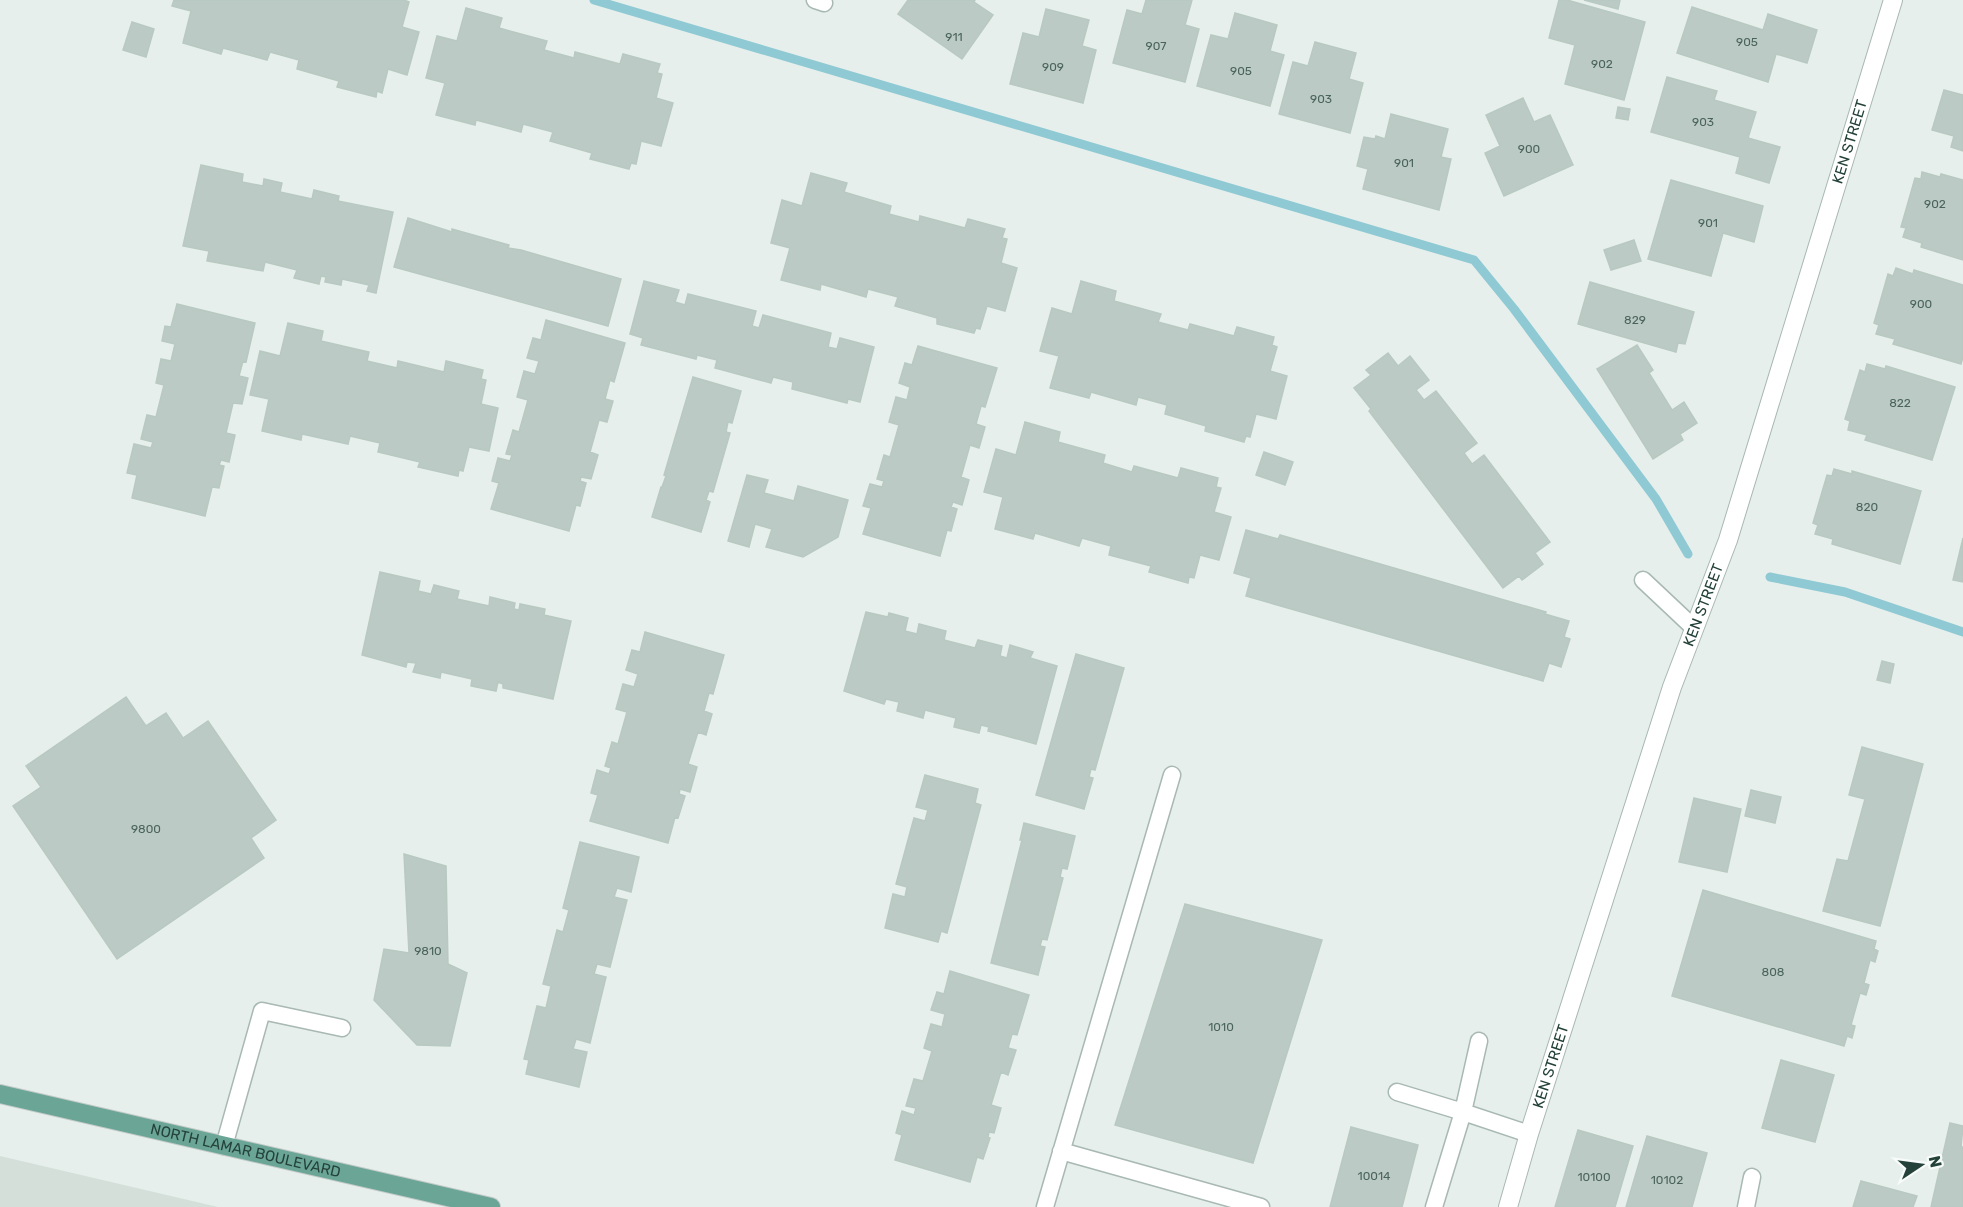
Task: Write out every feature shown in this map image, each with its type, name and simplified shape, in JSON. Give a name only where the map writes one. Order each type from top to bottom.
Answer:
[{"type":"main road","name":"NORTH LAMAR BOULEVARD","points":[[0,1094],[462,1204],[491,1207]]},
{"type":"street","name":"KEN STREET","points":[[1508,1207],[1529,1134],[1672,687],[1728,540],[1893,0]]},
{"type":"lane","points":[[1643,580],[1694,628]]},
{"type":"lane","points":[[1045,1207],[1172,775]]},
{"type":"lane","points":[[224,1146],[262,1011],[342,1028]]},
{"type":"lane","points":[[1434,1207],[1463,1112],[1479,1041]]},
{"type":"lane","points":[[1397,1092],[1529,1134]]},
{"type":"lane","points":[[1061,1151],[1261,1207]]},
{"type":"lane","points":[[1746,1207],[1752,1177]]},
{"type":"shaded area","points":[[0,1156],[218,1207],[0,1207]]},
{"type":"building","points":[[174,0],[404,0],[409,2],[402,27],[419,32],[407,75],[388,69],[382,93],[377,91],[376,97],[337,87],[339,81],[297,69],[299,60],[270,52],[267,60],[223,48],[221,54],[183,43],[191,11],[172,6]]},
{"type":"building","points":[[908,0],[975,0],[974,2],[993,15],[962,59],[898,14]]},
{"type":"building","points":[[1146,0],[1192,0],[1185,25],[1199,29],[1185,82],[1113,63],[1127,10],[1142,14]]},
{"type":"building","points":[[1559,0],[1567,0],[1645,22],[1624,100],[1565,84],[1575,45],[1549,38]]},
{"type":"building","points":[[1584,0],[1620,0],[1618,9]]},
{"type":"building","points":[[1692,7],[1763,30],[1768,14],[1817,30],[1807,63],[1776,54],[1768,82],[1677,53]]},
{"type":"building","points":[[466,8],[502,18],[499,28],[547,41],[544,50],[574,58],[575,52],[620,64],[623,54],[660,64],[657,73],[662,74],[656,98],[673,103],[661,146],[641,141],[636,164],[631,163],[629,169],[590,159],[592,153],[550,141],[553,132],[523,124],[521,132],[476,120],[475,125],[436,115],[445,83],[426,78],[437,36],[457,41]]},
{"type":"building","points":[[1046,9],[1089,20],[1082,46],[1096,50],[1083,103],[1010,84],[1023,33],[1039,37]]},
{"type":"building","points":[[1235,13],[1277,25],[1270,51],[1284,55],[1270,106],[1197,86],[1211,35],[1228,39]]},
{"type":"building","points":[[132,22],[154,29],[146,57],[123,50]]},
{"type":"building","points":[[1315,42],[1356,53],[1349,79],[1363,83],[1350,133],[1279,114],[1293,62],[1308,66]]},
{"type":"building","points":[[1667,77],[1717,91],[1714,100],[1756,112],[1748,138],[1780,147],[1769,183],[1736,173],[1740,157],[1651,132]]},
{"type":"building","points":[[1944,90],[1963,95],[1963,151],[1951,147],[1954,136],[1932,130]]},
{"type":"building","points":[[1523,98],[1534,122],[1550,115],[1573,165],[1504,196],[1485,153],[1500,146],[1486,115]]},
{"type":"building","points":[[1618,107],[1630,109],[1628,120],[1616,118]]},
{"type":"building","points":[[1391,114],[1448,129],[1441,157],[1451,159],[1439,210],[1363,189],[1368,169],[1357,166],[1364,137],[1375,139],[1376,136],[1385,139]]},
{"type":"building","points":[[201,165],[243,174],[242,182],[263,186],[264,179],[282,183],[280,192],[312,199],[314,190],[339,196],[338,201],[393,212],[376,293],[367,291],[369,285],[342,279],[341,285],[325,282],[326,277],[321,276],[319,284],[294,278],[297,270],[265,262],[263,271],[207,261],[209,251],[183,246]]},
{"type":"building","points":[[1922,172],[1963,180],[1963,260],[1921,247],[1922,243],[1903,237],[1906,228],[1901,227],[1915,178],[1921,179]]},
{"type":"building","points":[[811,173],[847,183],[844,192],[891,206],[889,214],[919,222],[920,216],[965,228],[968,219],[1005,229],[1002,238],[1007,239],[1001,263],[1017,268],[1005,311],[987,306],[980,329],[976,328],[974,333],[937,324],[937,318],[895,306],[898,297],[868,289],[866,297],[821,284],[820,290],[781,280],[790,248],[771,243],[782,200],[802,206]]},
{"type":"building","points":[[1671,180],[1763,206],[1754,242],[1723,233],[1711,276],[1648,259]]},
{"type":"building","points":[[408,218],[452,232],[452,229],[509,245],[508,248],[621,279],[608,326],[394,267]]},
{"type":"building","points":[[1634,240],[1641,261],[1611,270],[1604,250]]},
{"type":"building","points":[[1896,268],[1913,274],[1914,270],[1963,285],[1963,357],[1961,364],[1893,344],[1895,339],[1876,334],[1879,325],[1874,323],[1888,274],[1893,276]]},
{"type":"building","points":[[644,281],[679,290],[675,302],[685,305],[688,294],[756,311],[752,326],[759,328],[763,315],[831,333],[828,347],[837,349],[840,338],[874,347],[860,402],[848,399],[847,403],[792,389],[793,382],[773,377],[771,383],[715,368],[717,360],[697,355],[696,359],[641,345],[643,338],[630,334]]},
{"type":"building","points":[[1081,281],[1116,291],[1114,301],[1161,314],[1158,322],[1188,330],[1190,324],[1234,336],[1237,327],[1274,337],[1272,345],[1277,347],[1270,371],[1287,376],[1276,419],[1256,414],[1250,437],[1246,436],[1244,442],[1205,431],[1206,426],[1165,414],[1167,405],[1138,397],[1136,405],[1091,392],[1089,398],[1050,388],[1059,356],[1040,351],[1052,308],[1072,314]]},
{"type":"building","points":[[1590,282],[1694,312],[1685,344],[1678,343],[1676,352],[1578,324]]},
{"type":"building","points":[[177,304],[255,323],[246,362],[243,361],[239,376],[248,378],[242,404],[233,403],[226,433],[235,435],[229,462],[221,460],[219,465],[224,466],[219,488],[212,487],[205,516],[132,498],[137,475],[127,473],[134,444],[151,448],[153,442],[141,439],[147,415],[156,417],[164,385],[156,383],[161,359],[171,361],[175,344],[162,341],[165,326],[171,327]]},
{"type":"building","points":[[546,320],[625,343],[614,382],[610,380],[605,399],[613,401],[607,422],[599,420],[590,452],[598,455],[591,479],[581,477],[580,481],[586,483],[580,506],[576,505],[569,531],[491,509],[499,483],[492,481],[498,458],[510,461],[512,455],[506,454],[513,430],[519,432],[528,400],[517,397],[524,371],[535,374],[539,361],[527,358],[533,338],[541,340]]},
{"type":"building","points":[[288,323],[323,331],[321,341],[369,352],[367,361],[397,368],[398,361],[444,372],[446,361],[483,370],[481,379],[486,380],[481,404],[498,408],[489,451],[469,447],[463,471],[459,470],[458,476],[418,467],[420,462],[378,452],[380,443],[350,436],[348,444],[302,434],[301,440],[262,431],[269,399],[250,395],[260,351],[280,356]]},
{"type":"building","points":[[1637,345],[1653,370],[1649,373],[1672,410],[1684,402],[1697,423],[1680,434],[1683,440],[1653,459],[1597,369]]},
{"type":"building","points":[[918,346],[997,368],[985,407],[981,406],[976,424],[985,427],[979,448],[970,445],[961,477],[969,480],[962,505],[953,502],[951,507],[957,509],[951,531],[947,530],[940,556],[863,534],[871,508],[863,506],[870,484],[882,487],[884,481],[877,479],[884,455],[890,457],[899,425],[889,422],[896,397],[907,400],[910,387],[899,383],[905,363],[912,365]]},
{"type":"building","points":[[1388,353],[1398,366],[1410,356],[1429,380],[1416,390],[1424,400],[1436,391],[1477,443],[1464,453],[1472,464],[1484,455],[1550,542],[1535,553],[1543,564],[1522,580],[1519,576],[1503,588],[1354,388],[1371,375],[1366,370]]},
{"type":"building","points":[[1867,364],[1885,369],[1886,366],[1955,387],[1932,460],[1865,440],[1867,435],[1848,430],[1850,421],[1845,419],[1860,370],[1865,372]]},
{"type":"building","points":[[693,377],[741,391],[732,423],[728,422],[726,432],[730,433],[713,492],[709,491],[706,500],[710,502],[701,532],[652,517],[666,476],[664,475]]},
{"type":"building","points":[[1025,422],[1060,432],[1058,442],[1105,455],[1103,463],[1132,472],[1134,466],[1178,478],[1181,468],[1218,478],[1216,487],[1221,488],[1214,512],[1231,517],[1219,560],[1200,555],[1194,578],[1189,577],[1188,583],[1149,572],[1151,566],[1109,555],[1111,546],[1082,538],[1079,546],[1035,533],[1033,539],[995,529],[1003,497],[984,492],[996,449],[1016,455]]},
{"type":"building","points":[[1264,452],[1293,462],[1285,485],[1256,475]]},
{"type":"building","points":[[1834,469],[1852,474],[1852,471],[1921,491],[1900,564],[1832,544],[1833,539],[1815,534],[1818,525],[1813,523],[1827,475],[1832,476]]},
{"type":"building","points":[[747,475],[768,480],[764,493],[794,501],[798,486],[848,500],[838,537],[803,557],[766,547],[772,529],[755,524],[749,547],[728,541]]},
{"type":"building","points":[[1246,530],[1278,539],[1280,535],[1546,612],[1545,614],[1569,621],[1564,637],[1570,639],[1561,667],[1549,663],[1543,681],[1246,596],[1251,578],[1234,573]]},
{"type":"building","points":[[1963,538],[1963,582],[1953,580]]},
{"type":"building","points":[[380,572],[420,581],[418,591],[431,594],[434,585],[459,591],[457,599],[489,606],[490,597],[515,603],[514,609],[519,610],[520,604],[545,609],[544,615],[571,621],[553,699],[503,688],[503,684],[498,682],[496,691],[471,686],[472,679],[441,672],[440,678],[413,672],[416,663],[407,662],[406,667],[362,655]]},
{"type":"building","points":[[866,612],[888,617],[889,613],[908,618],[905,631],[917,634],[919,624],[946,631],[944,640],[975,648],[978,640],[1002,646],[1000,656],[1007,658],[1010,645],[1033,652],[1030,658],[1057,666],[1036,744],[988,731],[989,727],[981,725],[979,733],[954,727],[956,718],[925,710],[923,718],[897,711],[899,702],[886,699],[884,704],[844,691]]},
{"type":"building","points":[[645,632],[724,655],[713,694],[709,693],[704,711],[712,714],[706,735],[698,732],[688,764],[697,767],[690,792],[680,789],[679,794],[685,796],[678,818],[675,817],[668,843],[590,821],[598,795],[591,793],[597,770],[609,774],[611,768],[605,766],[612,742],[618,744],[627,712],[616,709],[623,684],[634,687],[638,674],[626,670],[632,650],[640,652]]},
{"type":"building","points":[[1076,654],[1124,668],[1095,770],[1091,769],[1089,777],[1093,778],[1084,809],[1036,795]]},
{"type":"building","points":[[1882,661],[1894,664],[1890,683],[1877,680]]},
{"type":"building","points":[[126,697],[146,726],[166,713],[183,738],[208,721],[276,820],[251,838],[264,858],[117,959],[13,806],[41,787],[26,766]]},
{"type":"building","points":[[1862,747],[1923,764],[1880,926],[1823,911],[1837,859],[1848,861],[1865,799],[1849,795]]},
{"type":"building","points":[[925,775],[978,789],[975,803],[981,805],[947,933],[941,931],[938,942],[885,928],[893,894],[905,897],[907,887],[896,884],[914,818],[925,821],[928,810],[916,807]]},
{"type":"building","points":[[1751,790],[1781,797],[1775,823],[1745,816]]},
{"type":"building","points":[[1694,798],[1741,809],[1727,872],[1679,862]]},
{"type":"building","points":[[1024,823],[1075,836],[1067,869],[1062,868],[1060,877],[1063,878],[1047,940],[1042,939],[1040,946],[1045,947],[1038,975],[991,963],[1022,840],[1020,840]]},
{"type":"building","points":[[580,842],[639,857],[631,892],[617,888],[614,897],[627,900],[610,967],[597,964],[594,974],[606,977],[590,1043],[576,1039],[573,1049],[587,1052],[579,1087],[526,1074],[529,1060],[524,1059],[537,1006],[546,1008],[551,986],[543,984],[557,930],[563,932],[569,910],[563,908]]},
{"type":"building","points":[[404,854],[446,866],[448,964],[467,973],[450,1046],[417,1045],[374,1000],[384,949],[409,953]]},
{"type":"building","points":[[1703,890],[1876,941],[1874,949],[1878,951],[1875,962],[1870,960],[1864,983],[1869,985],[1866,995],[1860,993],[1851,1025],[1855,1026],[1852,1038],[1847,1036],[1844,1046],[1672,996]]},
{"type":"building","points":[[1185,904],[1322,940],[1253,1163],[1115,1125]]},
{"type":"building","points":[[950,971],[1029,995],[1017,1035],[1012,1034],[1008,1048],[1016,1050],[1008,1075],[1001,1072],[991,1105],[1001,1108],[994,1133],[989,1132],[988,1137],[990,1138],[983,1159],[977,1157],[970,1182],[895,1160],[902,1135],[896,1133],[902,1111],[914,1115],[916,1108],[906,1106],[914,1079],[923,1081],[932,1051],[924,1048],[931,1024],[942,1027],[945,1014],[931,1010],[937,992],[944,994]]},
{"type":"building","points":[[1781,1060],[1834,1075],[1815,1142],[1762,1128]]},
{"type":"building","points":[[1950,1123],[1963,1126],[1961,1147],[1963,1147],[1963,1207],[1931,1207]]},
{"type":"building","points":[[1351,1127],[1418,1145],[1402,1207],[1330,1207]]},
{"type":"building","points":[[1578,1130],[1633,1146],[1615,1207],[1555,1207]]},
{"type":"building","points":[[1647,1136],[1707,1153],[1692,1207],[1626,1207]]},
{"type":"building","points":[[1861,1181],[1917,1196],[1913,1207],[1853,1207]]},
{"type":"waterway","points":[[594,0],[1474,260],[1514,309],[1656,499],[1688,554]]},
{"type":"waterway","points":[[1770,577],[1845,592],[1963,632]]}]
